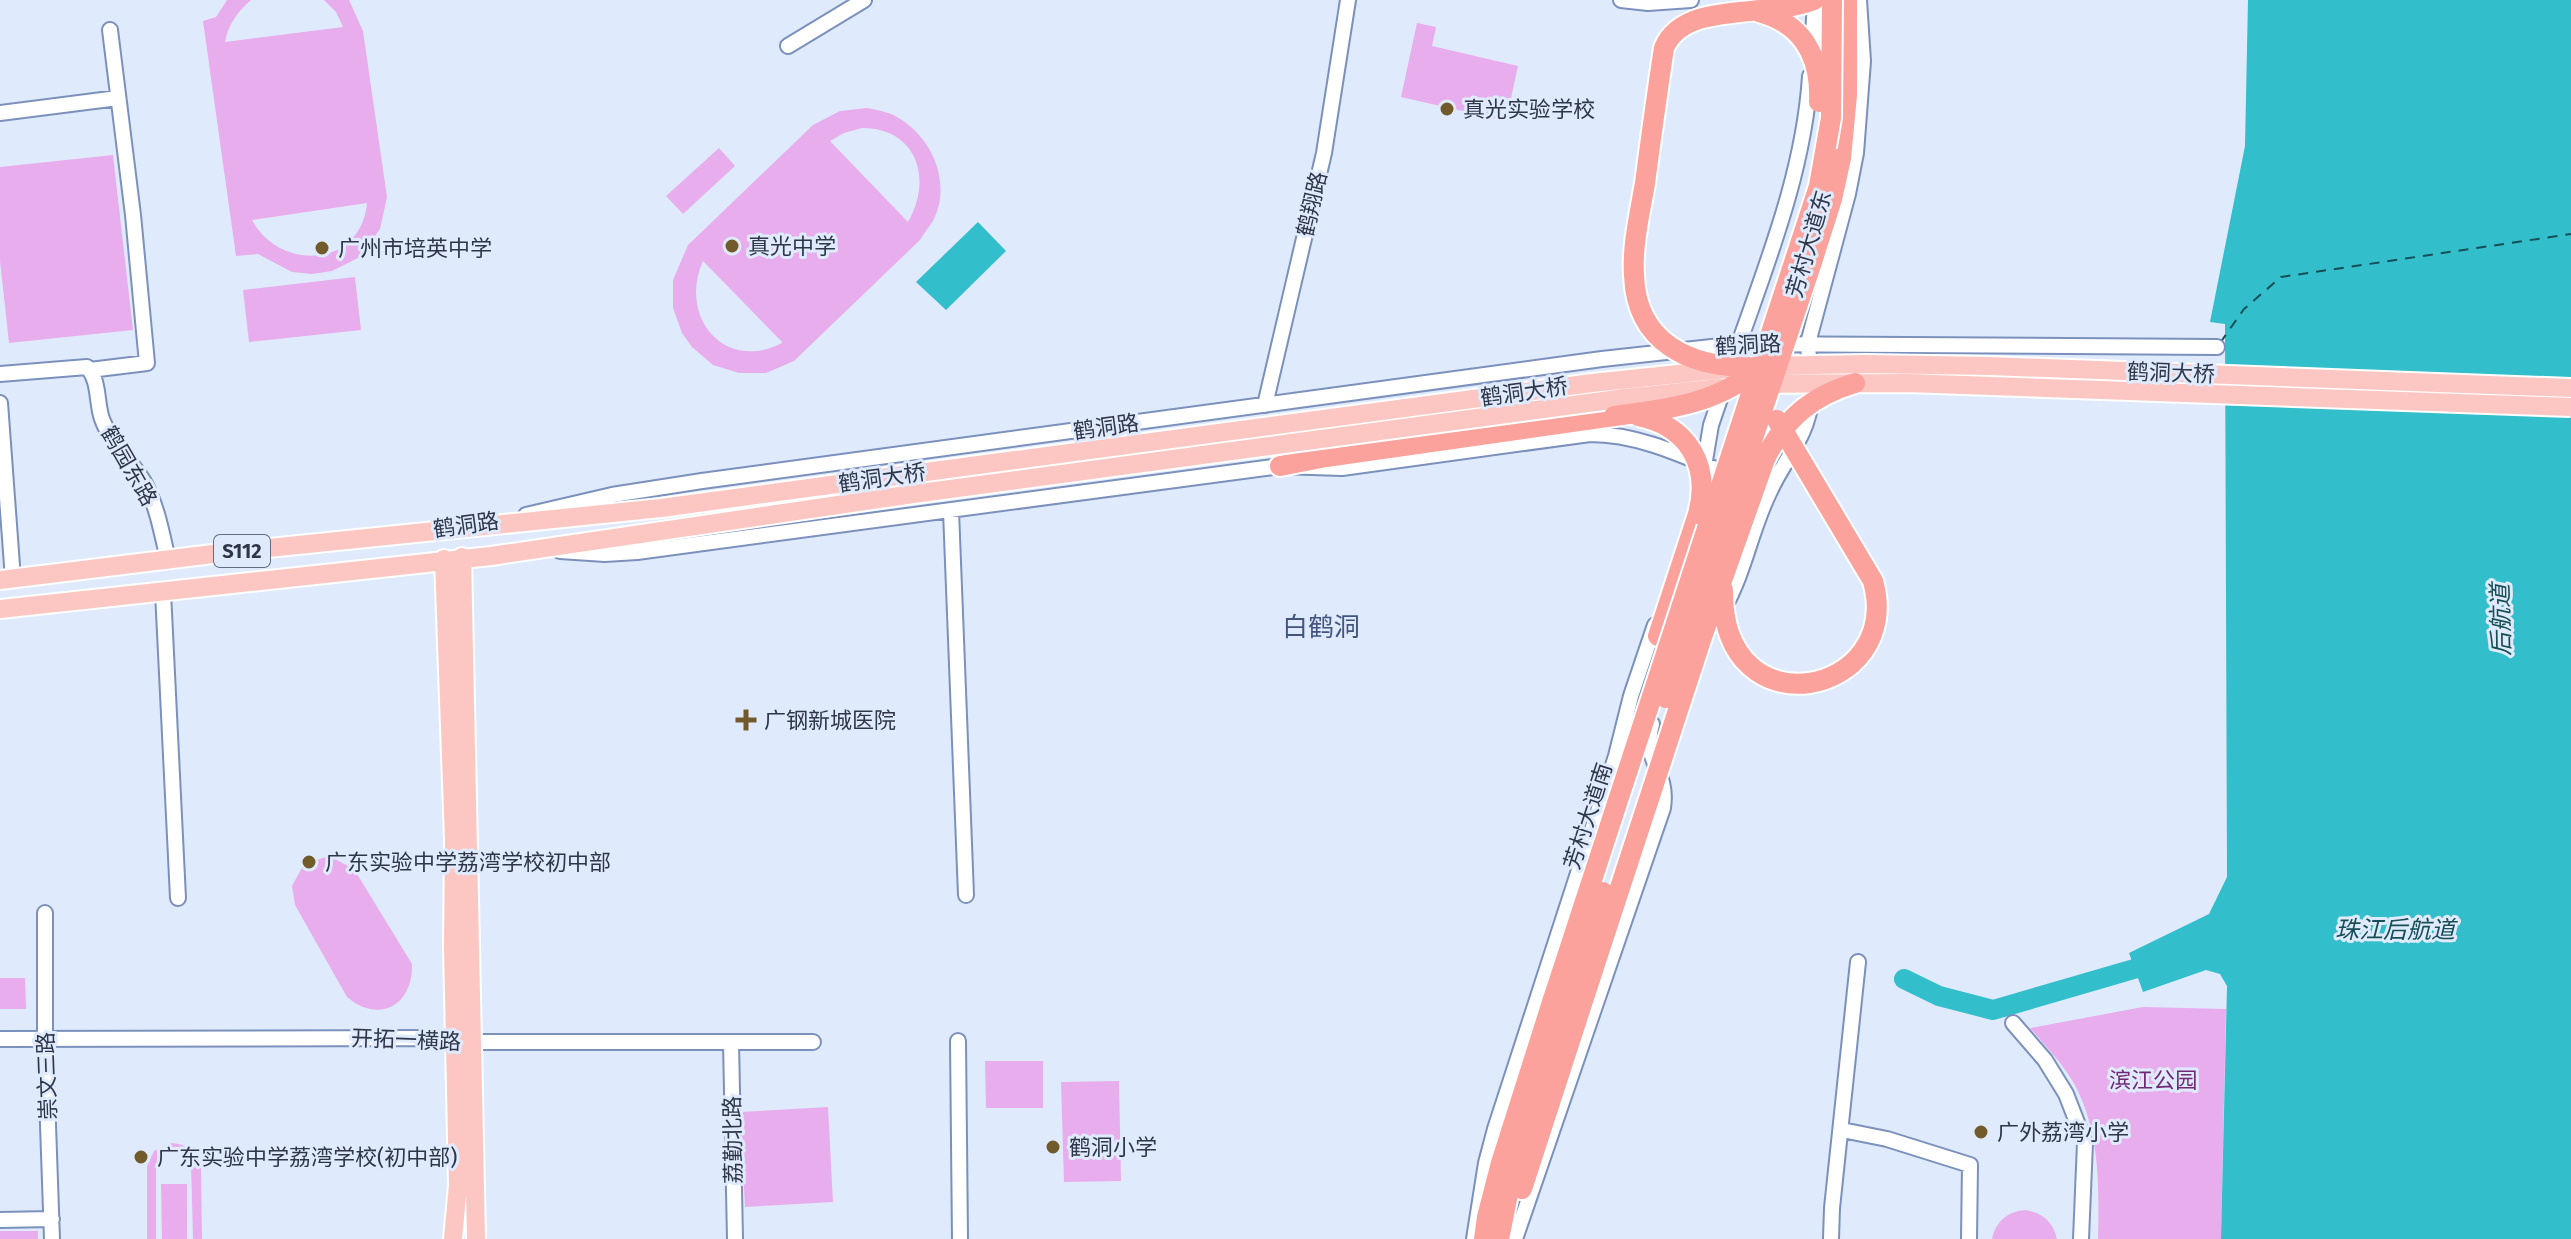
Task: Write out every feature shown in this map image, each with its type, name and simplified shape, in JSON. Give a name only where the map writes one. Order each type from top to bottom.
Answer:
[{"type":"highway","points":[[1749,367],[1704,363],[1671,348],[1645,317],[1634,281],[1635,250],[1667,39],[1677,25],[1691,14],[1707,9],[1792,7],[1814,0]]},
{"type":"highway","name":"芳村大道东","points":[[1746,410],[1814,205],[1827,151],[1832,100],[1832,0]]},
{"type":"highway","name":"芳村大道东","points":[[1797,308],[1832,199],[1841,158],[1847,95],[1847,0]]},
{"type":"highway","points":[[1723,8],[1767,14],[1791,27],[1812,52],[1819,78],[1817,127],[1811,164],[1760,335],[1746,410]]},
{"type":"highway","points":[[1280,466],[1432,441],[1693,405],[1737,385],[1770,357],[1797,308]]},
{"type":"highway","name":"芳村大道南","points":[[1499,1239],[1511,1179],[1567,1003],[1797,308]]},
{"type":"highway","points":[[1723,573],[1723,612],[1731,639],[1741,656],[1764,677],[1795,684],[1827,679],[1853,663],[1868,641],[1877,610],[1873,581],[1769,406],[1762,381],[1768,344]]},
{"type":"highway","points":[[1509,1239],[1567,1003],[1761,469],[1775,441],[1794,417],[1817,398],[1855,383]]},
{"type":"highway","name":"芳村大道南","points":[[1484,1239],[1501,1163],[1567,1003],[1627,776],[1746,410]]},
{"type":"highway","points":[[1614,416],[1644,417],[1676,432],[1697,461],[1703,490],[1654,648],[1627,776]]},
{"type":"main road","name":"鹤洞大桥","points":[[484,525],[661,508],[1536,390],[1749,367],[1866,364],[1990,366],[2571,388]]},
{"type":"main road","name":"鹤洞大桥","points":[[532,549],[913,494],[1625,398],[1753,384],[1855,383],[2571,407]]},
{"type":"main road","name":"鹤洞路","points":[[6,579],[484,525]]},
{"type":"main road","name":"鹤洞路","points":[[0,609],[532,549]]},
{"type":"main road","points":[[453,558],[454,839],[462,1042],[476,1236],[469,1238],[453,1233],[458,1185],[462,1042]]},
{"type":"street","points":[[788,46],[864,0]]},
{"type":"street","name":"鹤翔路","points":[[1265,405],[1324,153],[1348,0]]},
{"type":"street","points":[[1621,0],[1648,3],[1691,0]]},
{"type":"street","points":[[1798,0],[1810,82]]},
{"type":"street","name":"芳村大道东","points":[[1704,463],[1711,425],[1765,271],[1804,136],[1814,0]]},
{"type":"street","name":"芳村大道东","points":[[1769,492],[1810,416],[1808,343],[1856,153],[1863,61],[1859,0]]},
{"type":"street","points":[[0,374],[87,367],[90,370],[147,363],[133,215],[110,30]]},
{"type":"street","points":[[0,113],[118,98]]},
{"type":"street","name":"鹤洞路","points":[[484,525],[612,495],[702,481],[1602,359],[1739,344],[2217,347]]},
{"type":"street","name":"鹤园东路","points":[[90,370],[94,374],[102,419],[120,453],[143,481],[156,511],[168,560]]},
{"type":"street","points":[[0,403],[6,579]]},
{"type":"street","points":[[1228,410],[1244,419],[1256,438],[1255,455],[1242,471]]},
{"type":"street","name":"鹤洞路","points":[[532,549],[605,554],[637,552],[1280,466],[1342,468],[1590,434],[1647,443],[1704,463],[1769,492]]},
{"type":"street","name":"芳村大道南","points":[[1474,1239],[1484,1172],[1495,1129],[1616,756],[1631,696],[1699,488],[1704,463]]},
{"type":"street","points":[[1515,1239],[1660,819],[1665,786],[1651,757],[1647,740],[1670,668],[1677,657],[1711,629],[1726,605],[1740,575],[1769,492]]},
{"type":"street","points":[[951,511],[966,895]]},
{"type":"street","points":[[163,592],[178,898]]},
{"type":"street","points":[[1616,756],[1632,749],[1651,757]]},
{"type":"street","name":"崇文三路","points":[[45,913],[45,1039],[52,1239]]},
{"type":"street","points":[[1831,1239],[1858,962]]},
{"type":"street","points":[[2013,1023],[2045,1060],[2066,1094],[2085,1143],[2081,1239]]},
{"type":"street","name":"开拓一横路","points":[[0,1039],[431,1038],[462,1042],[813,1042]]},
{"type":"street","points":[[958,1041],[960,1239]]},
{"type":"street","name":"荔勤北路","points":[[731,1042],[735,1239]]},
{"type":"street","points":[[1842,1130],[1887,1139],[1970,1165],[1969,1239]]},
{"type":"street","points":[[0,1220],[52,1219]]},
{"type":"green space","points":[[227,0],[251,0],[234,19],[225,42],[343,27],[336,12],[324,0],[349,0],[363,31],[387,197],[380,229],[360,257],[332,271],[312,274],[292,272],[258,254],[236,256],[203,21],[216,17]],"holes":[[[367,203],[361,225],[350,240],[335,251],[299,255],[265,237],[252,220]]]},
{"type":"green space","points":[[1417,23],[1436,27],[1432,46],[1518,66],[1506,121],[1401,97]]},
{"type":"green space","points":[[867,108],[887,112],[909,125],[920,136],[935,161],[939,175],[941,190],[934,219],[920,240],[794,361],[766,373],[739,373],[713,365],[692,347],[682,333],[673,308],[673,280],[688,245],[813,125],[840,111]],"holes":[[[862,128],[881,130],[896,137],[907,146],[915,159],[919,189],[908,222],[830,141]],[[703,261],[782,342],[782,343],[761,350],[742,351],[725,345],[711,334],[702,319],[697,301],[697,282]]]},
{"type":"green space","points":[[719,148],[735,166],[683,214],[666,196]]},
{"type":"green space","points":[[113,155],[133,330],[9,343],[0,261],[0,167]]},
{"type":"green space","points":[[355,277],[361,330],[249,342],[243,290]]},
{"type":"green space","points":[[329,856],[354,869],[412,964],[407,991],[392,1006],[371,1009],[347,997],[295,905],[292,886],[304,864]]},
{"type":"green space","points":[[0,978],[25,978],[26,1009],[0,1009]]},
{"type":"green space","name":"滨江公园","points":[[2143,1007],[2226,1009],[2221,1239],[2098,1239],[2097,1167],[2087,1115],[2071,1079],[2030,1028]]},
{"type":"green space","points":[[985,1061],[1043,1061],[1043,1108],[986,1108]]},
{"type":"green space","points":[[1119,1081],[1121,1181],[1064,1182],[1061,1082]]},
{"type":"green space","points":[[828,1107],[833,1202],[745,1207],[740,1112]]},
{"type":"green space","points":[[172,1143],[191,1149],[201,1165],[202,1239],[193,1239],[191,1162],[182,1154],[172,1152],[163,1156],[156,1166],[156,1239],[147,1239],[147,1166],[154,1151]]},
{"type":"green space","points":[[161,1184],[187,1184],[187,1239],[162,1239]]},
{"type":"green space","points":[[2025,1210],[2046,1219],[2057,1239],[1992,1239],[2003,1218]]},
{"type":"green space","points":[[0,1231],[38,1231],[38,1239],[0,1239]]},
{"type":"water","name":"珠江后航道","points":[[2248,0],[2571,0],[2571,1239],[2221,1239],[2227,986],[2220,974],[2206,970],[2143,992],[2129,953],[2209,914],[2227,877],[2225,324],[2210,322],[2245,146]]},
{"type":"water","points":[[978,222],[1006,251],[946,310],[916,282]]},
{"type":"waterway","points":[[1904,979],[1939,996],[1993,1010],[2134,969]]},
{"type":"ferry route","points":[[2220,343],[2244,309],[2281,277],[2571,234]]},
{"type":"place","name":"真光实验学校","points":[[1447,109]]},
{"type":"place","name":"真光中学","points":[[732,246]]},
{"type":"place","name":"广州市培英中学","points":[[322,248]]},
{"type":"place","name":"广钢新城医院","points":[[746,720]]},
{"type":"place","name":"广东实验中学荔湾学校初中部","points":[[309,862]]},
{"type":"place","name":"广外荔湾小学","points":[[1981,1132]]},
{"type":"place","name":"鹤洞小学","points":[[1053,1147]]},
{"type":"place","name":"广东实验中学荔湾学校(初中部)","points":[[141,1157]]},
{"type":"district","name":"白鹤洞","points":[[1321,627]]},
{"type":"water label","name":"后航道","points":[[2501,620]]}]
